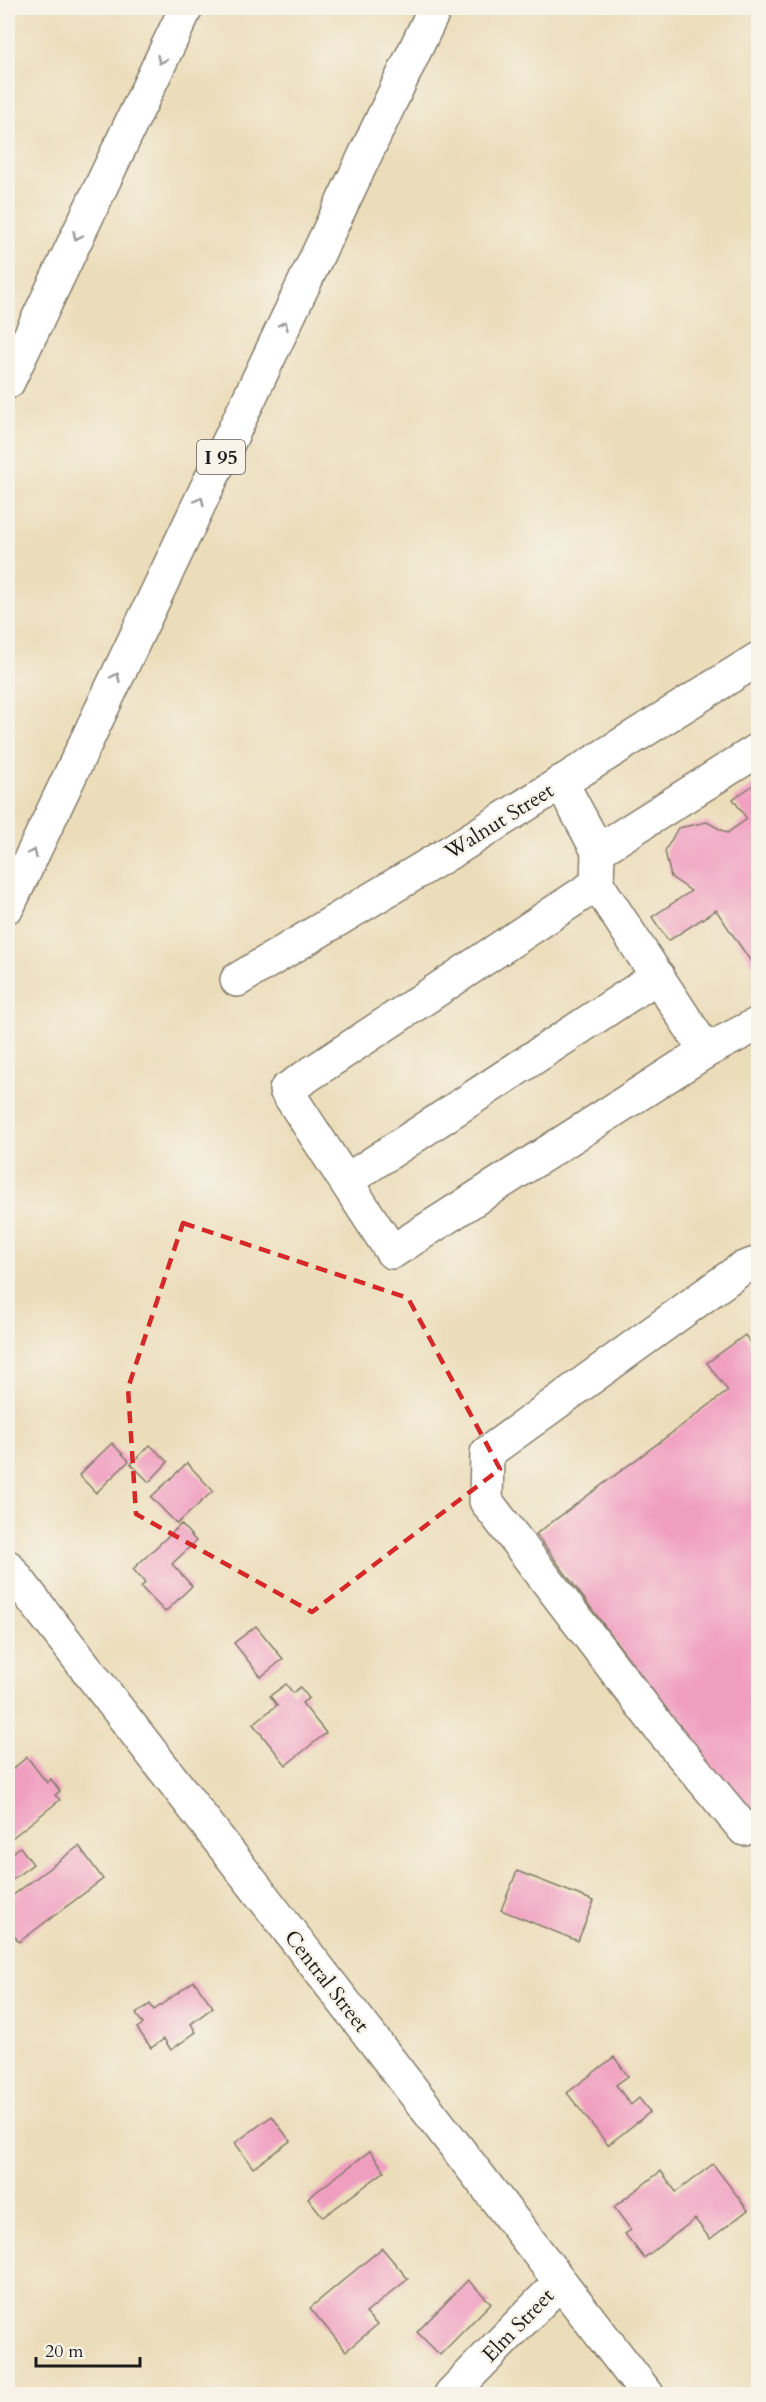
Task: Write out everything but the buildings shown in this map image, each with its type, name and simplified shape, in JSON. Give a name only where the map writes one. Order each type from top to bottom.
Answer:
[{"type":"main road","points":[[8,382],[186,8]]},
{"type":"main road","name":"I 95","points":[[8,906],[435,8]]},
{"type":"main road","name":"Walnut Street","points":[[237,980],[759,659]]},
{"type":"main road","points":[[598,851],[759,750]]},
{"type":"main road","points":[[561,782],[598,851],[597,884],[706,1051]]},
{"type":"main road","points":[[597,884],[286,1090],[392,1252],[706,1051],[759,1024]]},
{"type":"main road","points":[[345,1181],[657,976]]},
{"type":"main road","points":[[744,1829],[658,1726],[486,1501],[487,1453],[741,1269],[759,1263]]},
{"type":"main road","name":"Central Street","points":[[8,1567],[647,2394]]},
{"type":"main road","name":"Elm Street","points":[[451,2394],[560,2282]]},
{"type":"highlighted area","points":[[183,1223],[408,1298],[500,1469],[312,1612],[136,1514],[128,1388]]}]
